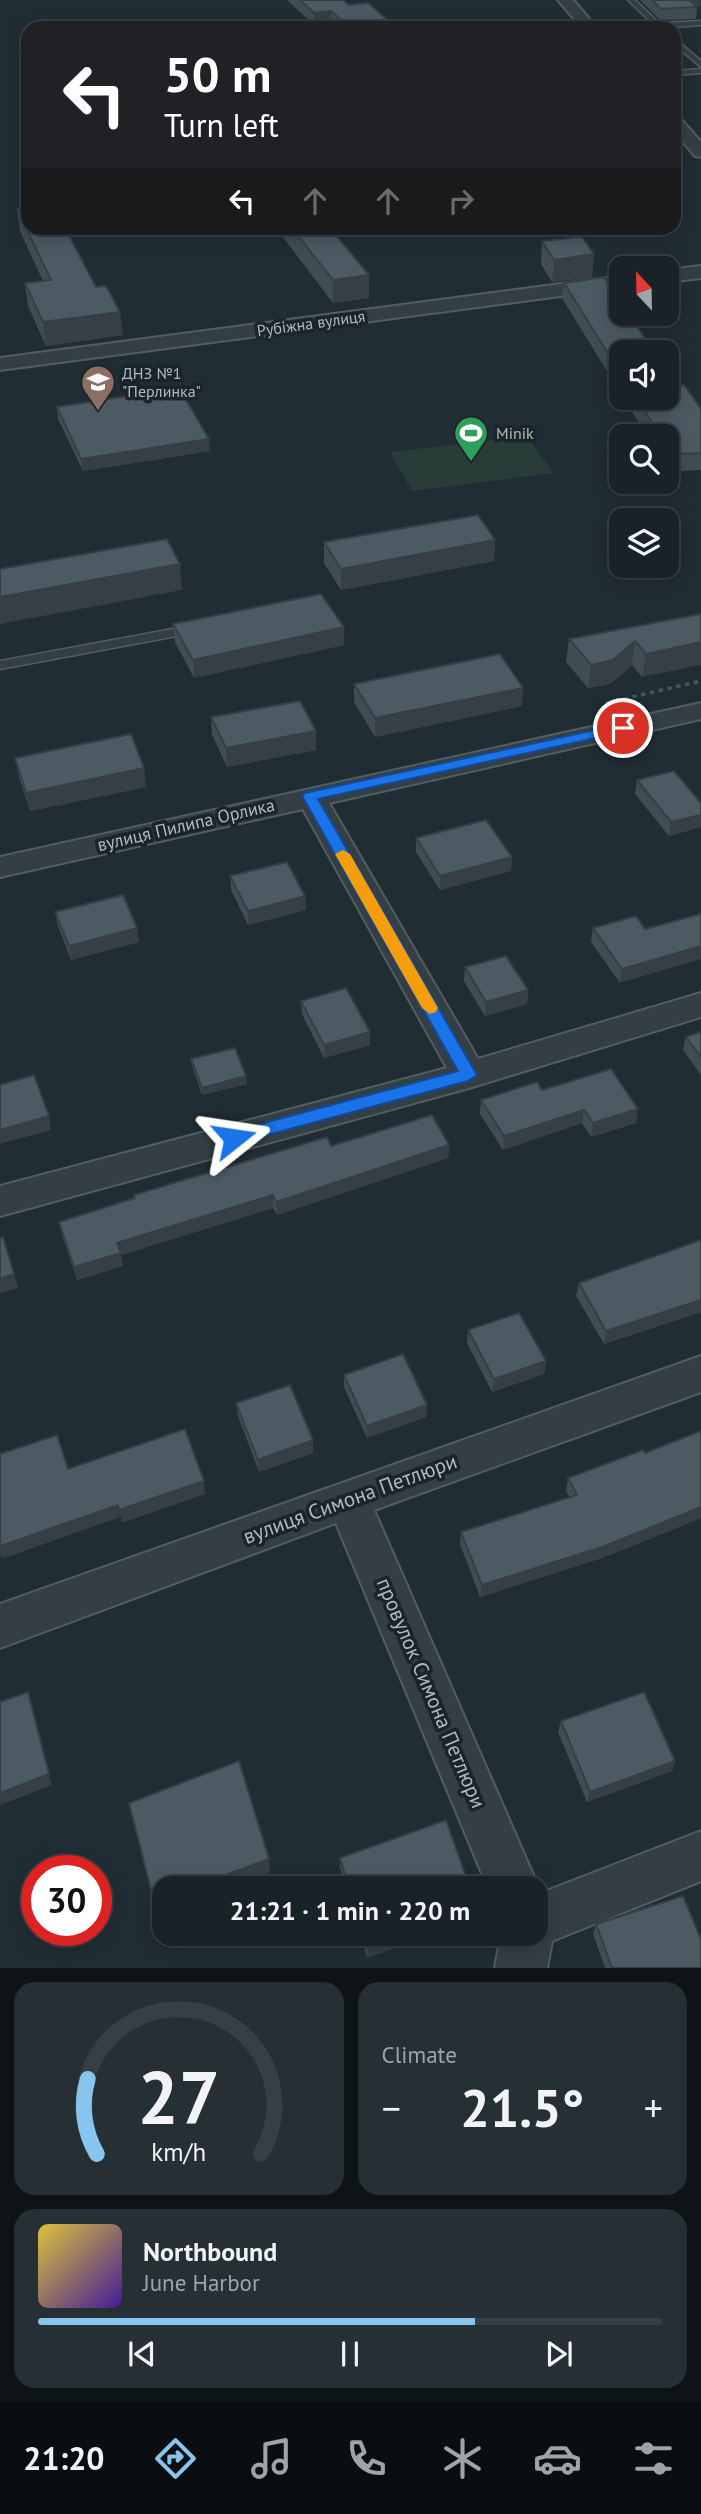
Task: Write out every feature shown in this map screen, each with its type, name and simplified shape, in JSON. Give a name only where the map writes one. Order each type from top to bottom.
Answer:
[{"type":"street","points":[[565,0],[584,21]]},
{"type":"street","points":[[681,129],[701,152]]},
{"type":"street","points":[[679,275],[701,272]]},
{"type":"street","name":"Рубіжна вулиця","points":[[0,364],[609,284]]},
{"type":"street","name":"вулиця Пилипа Орлика","points":[[0,867],[701,711]]},
{"type":"street","points":[[310,796],[468,1075]]},
{"type":"street","points":[[0,1201],[468,1075],[701,1005]]},
{"type":"street","name":"вулиця Симона Петлюри","points":[[0,1626],[701,1374]]},
{"type":"street","name":"провулок Симона Петлюри","points":[[348,1499],[508,1876]]},
{"type":"street","points":[[548,1916],[701,1856]]},
{"type":"street","points":[[522,1968],[525,1946]]},
{"type":"lane","points":[[631,0],[654,21]]},
{"type":"lane","points":[[681,24],[701,23]]},
{"type":"lane","points":[[681,46],[701,65]]},
{"type":"lane","points":[[681,72],[701,71]]},
{"type":"lane","points":[[0,665],[202,628]]},
{"type":"green space","name":"Minik","points":[[527,436],[553,473],[412,491],[390,452]]},
{"type":"building","points":[[300,0],[343,0],[349,5],[368,3],[389,21],[342,21],[331,11],[314,13]]},
{"type":"building","points":[[652,0],[689,0],[697,7],[661,9]]},
{"type":"building","points":[[29,235],[69,235],[96,287],[106,286],[120,312],[43,322],[25,283],[51,280]]},
{"type":"building","points":[[298,235],[336,235],[369,275],[333,280]]},
{"type":"building","points":[[582,237],[594,254],[554,260],[542,241]]},
{"type":"building","points":[[604,277],[609,285],[609,326],[637,326],[646,340],[609,340],[609,355],[564,283]]},
{"type":"building","points":[[684,385],[701,409],[701,453],[682,454],[679,450],[679,424],[653,424],[644,410],[679,410],[679,386]]},
{"type":"building","points":[[179,388],[209,439],[81,459],[57,407]]},
{"type":"building","points":[[478,515],[495,540],[341,569],[324,542]]},
{"type":"building","points":[[167,539],[180,564],[0,597],[0,569]]},
{"type":"building","points":[[321,594],[344,627],[193,660],[173,624]]},
{"type":"building","points":[[701,614],[701,642],[646,654],[635,641],[613,660],[591,665],[569,639]]},
{"type":"building","points":[[500,654],[523,688],[375,718],[354,684]]},
{"type":"building","points":[[300,701],[316,731],[226,748],[211,717]]},
{"type":"building","points":[[131,734],[144,768],[26,793],[15,758]]},
{"type":"building","points":[[674,771],[701,803],[701,815],[671,822],[637,780]]},
{"type":"building","points":[[486,820],[512,857],[440,876],[416,838]]},
{"type":"building","points":[[287,862],[305,896],[248,911],[230,876]]},
{"type":"building","points":[[123,895],[137,928],[69,946],[55,912]]},
{"type":"building","points":[[701,914],[701,946],[622,969],[593,928],[636,916],[645,929]]},
{"type":"building","points":[[506,956],[528,990],[486,1002],[465,967]]},
{"type":"building","points":[[346,988],[370,1032],[324,1045],[301,1001]]},
{"type":"building","points":[[701,1032],[701,1057],[686,1037]]},
{"type":"building","points":[[235,1048],[246,1076],[202,1088],[191,1059]]},
{"type":"building","points":[[611,1069],[638,1109],[593,1123],[584,1110],[504,1136],[481,1100],[537,1082],[542,1090]]},
{"type":"building","points":[[34,1075],[49,1116],[0,1130],[0,1085]]},
{"type":"building","points":[[432,1115],[449,1145],[276,1202],[273,1195],[117,1243],[121,1253],[74,1267],[59,1222],[135,1198],[134,1195],[327,1137],[331,1146]]},
{"type":"building","points":[[3,1237],[14,1274],[0,1279],[0,1238]]},
{"type":"building","points":[[701,1240],[701,1300],[606,1331],[579,1283]]},
{"type":"building","points":[[519,1313],[546,1361],[494,1379],[468,1330]]},
{"type":"building","points":[[403,1354],[427,1405],[367,1426],[344,1375]]},
{"type":"building","points":[[290,1385],[313,1440],[258,1460],[236,1403]]},
{"type":"building","points":[[185,1429],[204,1481],[119,1510],[118,1505],[0,1546],[0,1454],[57,1435],[68,1469]]},
{"type":"building","points":[[701,1431],[701,1507],[605,1546],[482,1585],[461,1532],[577,1495],[568,1478]]},
{"type":"building","points":[[28,1692],[49,1774],[0,1793],[0,1702]]},
{"type":"building","points":[[644,1692],[675,1761],[590,1792],[561,1721]]},
{"type":"building","points":[[239,1761],[269,1859],[223,1876],[152,1876],[152,1894],[129,1803]]},
{"type":"building","points":[[446,1820],[466,1876],[345,1876],[340,1858]]},
{"type":"building","points":[[683,1896],[701,1939],[701,1968],[612,1968],[596,1924]]},
{"type":"slow traffic","points":[[343,854],[430,1008]]},
{"type":"place","name":"ДНЗ №1 \"Перлинка\"","points":[[98,412]]},
{"type":"place","name":"Minik","points":[[471,463]]},
{"type":"route","points":[[234,1138],[468,1075],[310,796],[623,728]]}]
